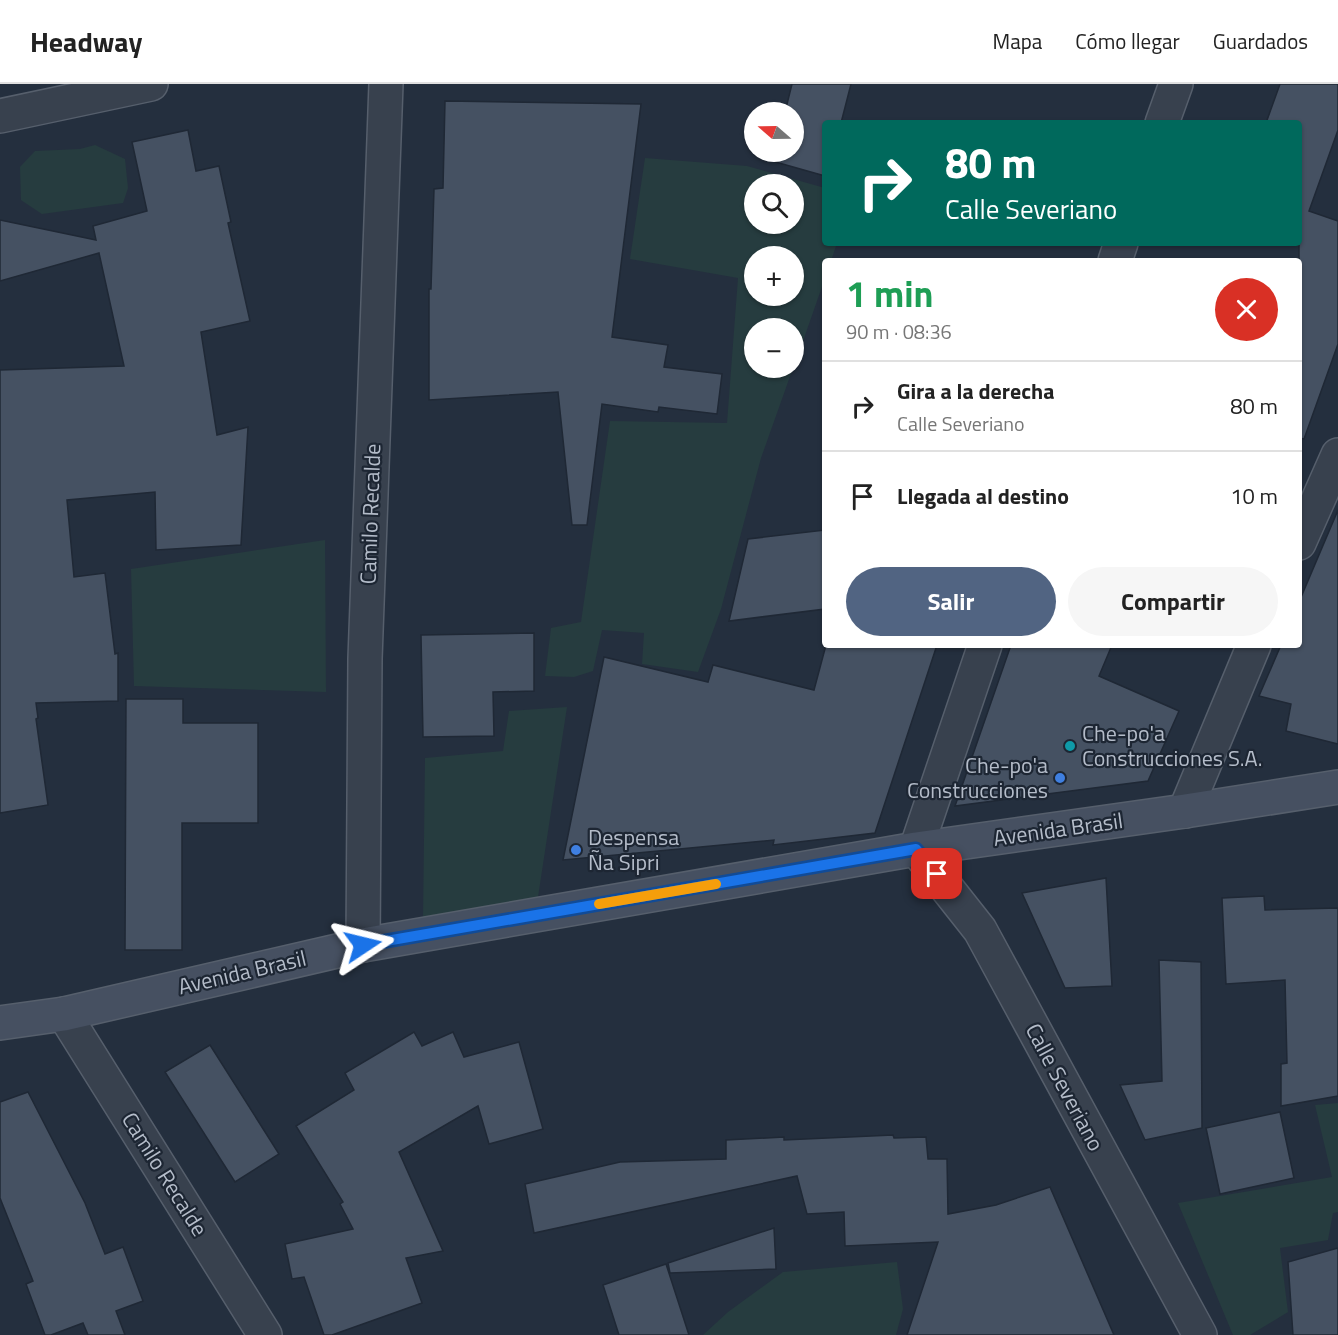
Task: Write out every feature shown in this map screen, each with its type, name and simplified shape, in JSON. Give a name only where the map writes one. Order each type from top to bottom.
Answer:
[{"type":"street","points":[[0,116],[151,84]]},
{"type":"street","name":"Camilo Recalde","points":[[363,945],[365,659],[386,84]]},
{"type":"street","points":[[1163,120],[1176,84]]},
{"type":"street","points":[[1302,536],[1338,455]]},
{"type":"street","points":[[916,849],[984,648]]},
{"type":"street","points":[[1185,812],[1253,648]]},
{"type":"street","name":"Avenida Brasil","points":[[0,1023],[64,1014],[363,945],[916,849],[1185,812],[1338,787]]},
{"type":"street","name":"Calle Severiano","points":[[916,849],[980,930],[1200,1335]]},
{"type":"street","name":"Camilo Recalde","points":[[64,1014],[265,1335]]},
{"type":"green space","points":[[95,145],[125,159],[128,188],[123,203],[42,214],[21,200],[20,167],[35,151],[80,149]]},
{"type":"green space","points":[[645,158],[747,166],[775,174],[744,174],[744,234],[804,234],[804,182],[822,187],[822,246],[836,246],[832,258],[822,258],[822,287],[804,338],[804,318],[744,318],[744,378],[789,378],[761,458],[721,609],[698,672],[642,664],[644,633],[602,630],[593,671],[574,677],[545,676],[551,628],[581,622],[610,421],[727,423],[738,278],[630,259]]},
{"type":"green space","points":[[325,540],[326,692],[134,686],[131,569]]},
{"type":"green space","points":[[567,707],[538,897],[423,919],[425,758],[503,751],[509,711]]},
{"type":"green space","points":[[1338,1103],[1338,1212],[1333,1213],[1328,1240],[1280,1248],[1288,1312],[1250,1335],[1233,1335],[1178,1203],[1332,1177],[1315,1105]]},
{"type":"green space","points":[[897,1262],[903,1309],[896,1335],[703,1335],[728,1312],[783,1272]]},
{"type":"building","points":[[792,84],[851,84],[842,120],[822,120],[822,175],[776,162],[804,162],[804,102],[788,102]]},
{"type":"building","points":[[1280,84],[1338,84],[1338,130],[1309,211],[1338,221],[1338,344],[1304,439],[1302,439],[1302,258],[1299,258],[1299,246],[1302,246],[1302,120],[1267,120]]},
{"type":"building","points":[[445,101],[641,104],[612,337],[668,345],[664,367],[722,374],[717,414],[659,407],[658,412],[602,404],[587,525],[572,525],[558,392],[429,400],[429,289],[431,289],[434,189],[443,188]]},
{"type":"building","points":[[188,130],[196,171],[219,166],[231,222],[228,223],[250,321],[201,332],[217,435],[248,427],[241,545],[156,550],[155,492],[67,500],[74,577],[105,573],[115,654],[118,653],[118,701],[36,703],[38,718],[36,719],[48,805],[0,813],[0,370],[124,366],[99,253],[0,281],[0,220],[96,240],[93,226],[147,211],[132,142]]},
{"type":"building","points":[[1338,510],[1338,744],[1286,731],[1291,704],[1259,696],[1280,648],[1302,648],[1302,595]]},
{"type":"building","points":[[822,530],[822,609],[729,621],[748,539]]},
{"type":"building","points":[[534,633],[534,691],[493,692],[494,736],[423,737],[421,635]]},
{"type":"building","points":[[825,648],[936,648],[875,833],[773,845],[774,840],[563,860],[604,657],[708,682],[713,665],[814,690]]},
{"type":"building","name":"Che-po'a Construcciones S.A.","points":[[1010,648],[1111,648],[1099,676],[1179,711],[1148,781],[955,806]]},
{"type":"building","points":[[126,699],[183,699],[183,723],[258,723],[258,823],[182,823],[182,950],[125,950]]},
{"type":"building","points":[[1106,878],[1112,986],[1065,988],[1022,893]]},
{"type":"building","points":[[1264,896],[1265,910],[1338,908],[1338,1096],[1281,1106],[1281,1064],[1287,1063],[1285,980],[1226,984],[1222,898]]},
{"type":"building","points":[[1159,960],[1201,962],[1202,1128],[1145,1140],[1120,1085],[1162,1081]]},
{"type":"building","points":[[414,1032],[422,1046],[453,1032],[464,1057],[519,1042],[543,1129],[489,1144],[478,1106],[399,1152],[443,1251],[406,1258],[422,1303],[332,1335],[324,1335],[304,1277],[292,1279],[285,1244],[353,1229],[340,1204],[343,1202],[296,1126],[354,1090],[345,1073]]},
{"type":"building","points":[[210,1045],[279,1154],[235,1182],[165,1072]]},
{"type":"building","points":[[28,1092],[85,1203],[105,1254],[123,1247],[143,1301],[116,1311],[125,1335],[88,1335],[83,1323],[51,1335],[45,1335],[26,1284],[33,1281],[0,1198],[0,1102]]},
{"type":"building","points":[[1280,1112],[1294,1178],[1220,1194],[1206,1128]]},
{"type":"building","points":[[893,1135],[894,1138],[926,1137],[928,1159],[947,1159],[948,1214],[996,1205],[1050,1187],[1114,1335],[907,1335],[938,1242],[845,1246],[844,1212],[807,1214],[797,1176],[534,1233],[525,1184],[620,1162],[726,1159],[726,1140]]},
{"type":"building","points":[[774,1228],[776,1269],[670,1273],[668,1263]]},
{"type":"building","points":[[1338,1248],[1338,1335],[1293,1335],[1288,1262]]},
{"type":"building","points":[[666,1264],[689,1335],[619,1335],[603,1285]]},
{"type":"slow traffic","points":[[599,904],[716,884]]},
{"type":"place","name":"Che-po'a Construcciones S.A.","points":[[1070,746]]},
{"type":"place","name":"Che-po'a Construcciones","points":[[1060,778]]},
{"type":"place","name":"Despensa Ña Sipri","points":[[576,850]]},
{"type":"route","points":[[363,945],[916,849],[937,874]]}]
